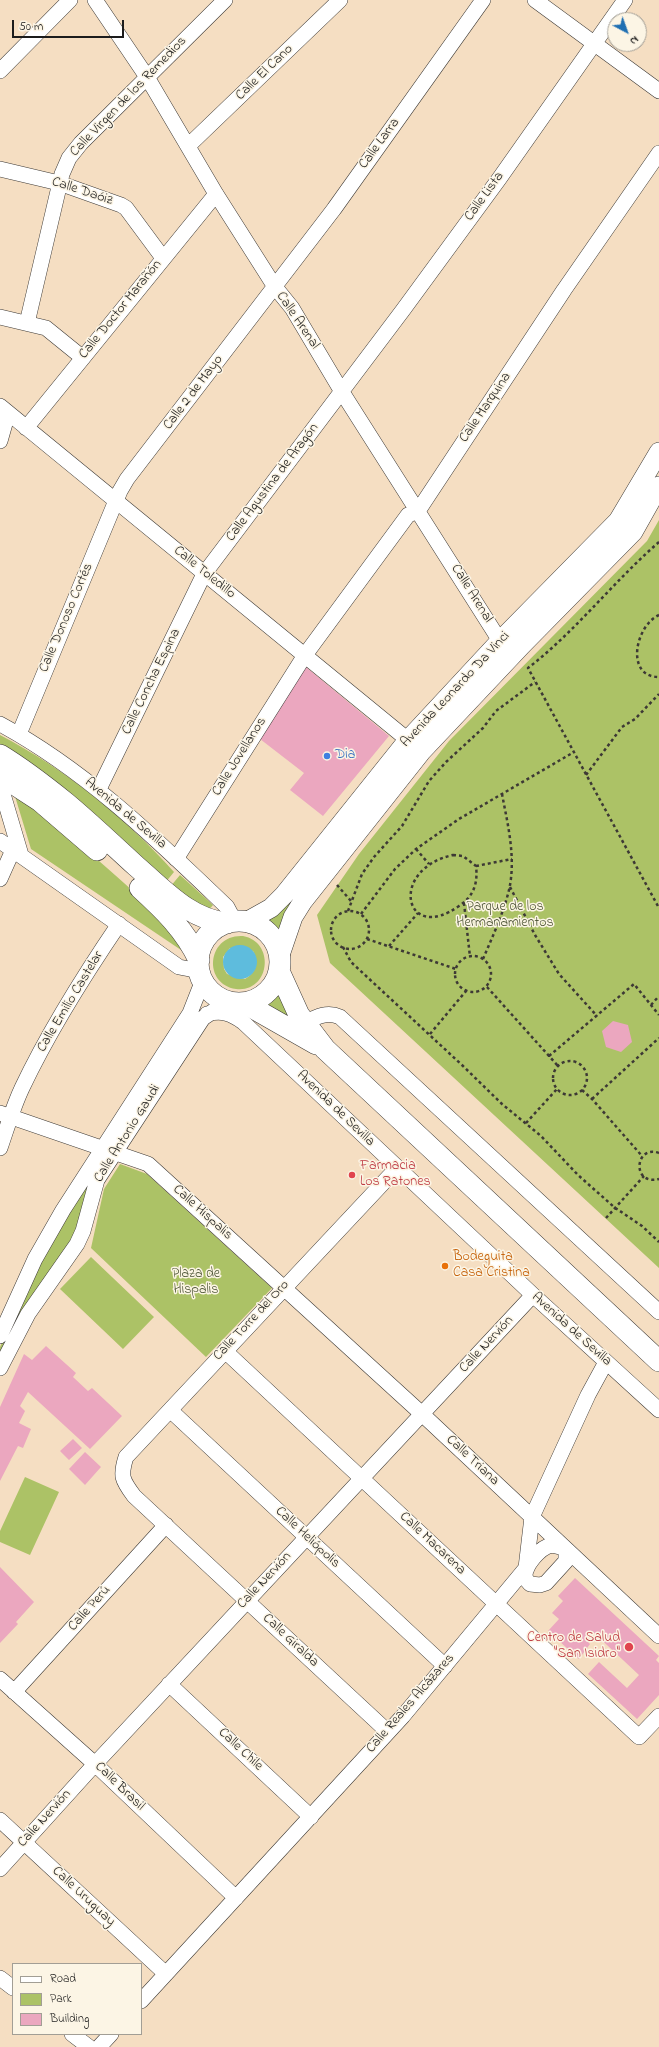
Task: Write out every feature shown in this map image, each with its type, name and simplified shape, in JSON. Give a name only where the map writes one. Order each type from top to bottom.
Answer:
[{"type":"main road","points":[[0,755],[34,778],[67,804],[178,902],[202,917],[219,923],[236,922],[258,926],[268,933],[276,943],[279,963],[304,1023],[325,1049],[659,1361]]},
{"type":"main road","points":[[0,774],[49,808],[161,908],[186,936],[199,977],[213,994],[223,999],[239,1003],[325,1049]]},
{"type":"main road","points":[[199,977],[206,939],[213,931],[236,922]]},
{"type":"main road","points":[[239,1003],[256,999],[266,992],[274,983],[279,963]]},
{"type":"street","points":[[0,71],[70,0]]},
{"type":"street","name":"Calle Arenal","points":[[95,0],[147,77],[216,194],[275,287],[292,308],[342,392],[500,641]]},
{"type":"street","name":"Calle Virgen de los Remedios","points":[[27,323],[59,183],[65,166],[73,152],[225,0]]},
{"type":"street","name":"Calle Larra","points":[[275,287],[347,190],[483,0]]},
{"type":"street","points":[[535,0],[659,91]]},
{"type":"street","name":"Calle Lista","points":[[342,392],[499,179],[625,0]]},
{"type":"street","name":"Calle El Cano","points":[[188,146],[338,1]]},
{"type":"street","name":"Calle Marquina","points":[[305,656],[408,515],[418,511],[564,290],[659,153]]},
{"type":"street","name":"Calle Daóiz","points":[[0,169],[59,183],[126,208],[163,258]]},
{"type":"street","name":"Calle Doctor Marañón","points":[[26,428],[216,194]]},
{"type":"street","name":"Calle 2 de Mayo","points":[[116,501],[127,479],[275,287]]},
{"type":"street","points":[[0,317],[46,328],[83,358]]},
{"type":"street","name":"Calle Agustina de Aragón","points":[[204,574],[342,392]]},
{"type":"street","points":[[0,441],[4,409]]},
{"type":"street","name":"Calle Toledillo","points":[[4,409],[408,740]]},
{"type":"street","name":"Avenida Leonardo Da Vinci","points":[[236,922],[271,908],[284,895],[408,740],[500,641],[618,521],[659,452]]},
{"type":"street","name":"Avenida Leonardo Da Vinci","points":[[279,963],[300,905],[392,787],[432,741],[632,532],[659,486]]},
{"type":"street","name":"Calle Donoso Cortés","points":[[19,734],[116,501]]},
{"type":"street","name":"Calle Concha Espina","points":[[98,789],[204,574]]},
{"type":"street","name":"Calle Jovellanos","points":[[176,859],[305,656]]},
{"type":"street","name":"Avenida de Sevilla","points":[[0,724],[19,734],[98,789],[227,907],[236,922]]},
{"type":"street","points":[[0,784],[17,852],[0,879]]},
{"type":"street","points":[[0,841],[179,967],[192,979],[196,985],[199,977],[179,967]]},
{"type":"street","name":"Calle Emilio Castelar","points":[[0,1148],[6,1115],[21,1090],[54,1024],[119,924]]},
{"type":"street","name":"Calle Antonio Gaudi","points":[[0,1368],[28,1314],[77,1244],[85,1224],[95,1183],[108,1151],[190,1013],[199,977]]},
{"type":"street","points":[[207,1014],[239,1003],[257,1036]]},
{"type":"street","points":[[207,1014],[223,1012],[233,1015],[257,1036]]},
{"type":"street","name":"Calle Antonio Gaudi","points":[[0,1336],[35,1258],[108,1151],[207,1014]]},
{"type":"street","points":[[304,1023],[324,1014],[331,1014],[340,1017],[659,1312]]},
{"type":"street","name":"Avenida de Sevilla","points":[[257,1036],[533,1295],[659,1410]]},
{"type":"street","name":"Calle Hispalis","points":[[6,1115],[148,1164],[284,1287]]},
{"type":"street","name":"Calle Torre del Oro","points":[[124,1482],[122,1470],[126,1457],[397,1168]]},
{"type":"street","name":"Calle Triana","points":[[284,1287],[659,1636]]},
{"type":"street","name":"Calle Nervión","points":[[0,1869],[247,1600],[533,1295]]},
{"type":"street","name":"Calle Macarena","points":[[225,1351],[639,1737],[659,1716]]},
{"type":"street","points":[[564,1548],[566,1561],[544,1584],[534,1585],[528,1582],[525,1576],[532,1517],[588,1395],[606,1362]]},
{"type":"street","name":"Calle Heliópolis","points":[[170,1410],[445,1666]]},
{"type":"street","name":"Calle Giralda","points":[[124,1482],[134,1496],[388,1732]]},
{"type":"street","name":"Calle Perú","points":[[14,1692],[166,1525]]},
{"type":"street","name":"Calle Reales Alcázares","points":[[142,2000],[388,1732],[526,1568],[547,1546],[556,1545],[564,1548]]},
{"type":"street","name":"Calle Brasil","points":[[0,1679],[95,1764],[236,1898]]},
{"type":"street","name":"Calle Chile","points":[[169,1684],[311,1817]]},
{"type":"street","name":"Calle Uruguay","points":[[0,1820],[166,1974]]},
{"type":"street","points":[[0,1978],[12,1987]]},
{"type":"street","points":[[73,2035],[89,2047]]},
{"type":"street","points":[[99,2047],[110,2035]]},
{"type":"path","points":[[659,542],[634,565],[578,623],[528,668],[659,908]]},
{"type":"path","points":[[659,615],[650,620],[643,628],[636,651],[639,663],[644,672],[653,677],[659,677]]},
{"type":"path","points":[[348,911],[362,874],[374,857],[402,826],[429,781],[446,762],[483,728],[496,711],[535,682]]},
{"type":"path","points":[[586,775],[622,726],[635,719],[659,694]]},
{"type":"path","points":[[361,914],[395,869],[416,849],[460,819],[574,752]]},
{"type":"path","points":[[483,959],[510,887],[512,859],[509,831],[502,794]]},
{"type":"path","points":[[416,849],[429,864]]},
{"type":"path","points":[[476,866],[477,882],[472,893],[464,903],[443,916],[425,916],[418,913],[410,896],[418,874],[429,864],[442,857],[453,855],[463,856],[476,866],[512,859]]},
{"type":"path","points":[[510,887],[535,935],[559,974],[597,1016]]},
{"type":"path","points":[[464,903],[470,957]]},
{"type":"path","points":[[343,947],[356,947],[366,939],[369,926],[361,914],[348,911],[340,914],[332,924],[331,933],[334,940],[343,947],[351,962],[430,1034],[502,1104],[556,1150],[578,1175],[614,1207],[642,1226],[659,1242]]},
{"type":"path","points":[[389,946],[418,913]]},
{"type":"path","points":[[366,939],[456,969]]},
{"type":"path","points":[[470,957],[483,959],[491,970],[491,979],[486,987],[479,992],[466,991],[456,982],[456,969],[461,961],[470,957]]},
{"type":"path","points":[[549,1056],[634,984],[659,1015]]},
{"type":"path","points":[[486,987],[558,1066]]},
{"type":"path","points":[[430,1034],[466,991]]},
{"type":"path","points":[[651,1005],[659,996]]},
{"type":"path","points":[[592,1099],[659,1038]]},
{"type":"path","points":[[568,1061],[575,1062],[581,1066],[587,1078],[582,1090],[569,1095],[563,1094],[557,1089],[553,1076],[558,1066],[568,1061]]},
{"type":"path","points":[[526,1123],[557,1089]]},
{"type":"path","points":[[582,1090],[592,1099],[642,1156]]},
{"type":"path","points":[[659,1153],[652,1152],[642,1156],[639,1162],[639,1168],[644,1176],[652,1180],[659,1178]]},
{"type":"path","points":[[606,1218],[614,1207],[644,1176]]},
{"type":"green space","name":"Parque de los Hermanamientos","points":[[659,520],[659,1268],[330,963],[317,915],[359,854],[449,741],[647,541]]},
{"type":"green space","points":[[0,735],[48,763],[115,813],[174,872],[165,883],[0,746]]},
{"type":"green space","points":[[14,793],[84,848],[140,898],[163,922],[176,940],[181,950],[31,849]]},
{"type":"green space","points":[[316,866],[280,939],[275,931],[264,922]]},
{"type":"green space","points":[[180,875],[213,905],[208,911],[170,887]]},
{"type":"green space","points":[[243,936],[254,940],[261,947],[264,956],[265,966],[262,976],[256,983],[247,988],[236,989],[225,985],[218,978],[214,970],[213,960],[216,951],[222,943],[231,937]],"holes":[[[230,948],[253,951],[256,963],[254,970],[249,977],[245,979],[227,974],[224,969],[223,957]]]},
{"type":"green space","points":[[277,991],[293,1021],[260,1005],[268,1002]]},
{"type":"green space","name":"Plaza de Hispalis","points":[[120,1164],[147,1174],[272,1288],[206,1357],[91,1248],[104,1189]]},
{"type":"green space","points":[[85,1183],[90,1184],[73,1238],[0,1353],[0,1347],[43,1254]]},
{"type":"green space","points":[[91,1257],[154,1317],[123,1349],[60,1289]]},
{"type":"green space","points":[[25,1477],[59,1492],[30,1555],[0,1542],[0,1531]]},
{"type":"water","points":[[243,945],[252,950],[256,955],[256,969],[252,974],[247,978],[237,979],[233,978],[224,969],[223,959],[224,955],[233,946]]},
{"type":"building","name":"Dia","points":[[306,667],[389,736],[323,816],[290,790],[304,773],[260,739]]},
{"type":"building","points":[[613,1021],[628,1025],[632,1042],[621,1052],[606,1047],[602,1031]]},
{"type":"building","points":[[46,1346],[76,1373],[73,1377],[88,1391],[92,1388],[122,1416],[90,1449],[28,1392],[20,1406],[25,1411],[19,1423],[31,1429],[23,1448],[18,1446],[0,1481],[0,1407],[24,1354],[32,1360]]},
{"type":"building","points":[[73,1439],[82,1448],[69,1460],[60,1451]]},
{"type":"building","points":[[85,1452],[101,1467],[85,1485],[69,1469]]},
{"type":"building","points":[[0,1567],[34,1602],[16,1622],[18,1624],[0,1643]]},
{"type":"building","name":"Centro de Salud \"San Isidro\"","points":[[575,1578],[659,1656],[656,1660],[659,1663],[659,1695],[637,1719],[588,1674],[599,1662],[627,1688],[639,1675],[592,1631],[585,1639],[590,1644],[579,1659],[548,1631],[559,1619],[552,1613],[563,1601],[558,1596]]},
{"type":"place","name":"Dia","points":[[327,756]]},
{"type":"place","name":"Farmacia Los Ratones","points":[[352,1175]]},
{"type":"place","name":"Bodeguita Casa Cristina","points":[[445,1266]]},
{"type":"place","name":"Centro de Salud \"San Isidro\"","points":[[629,1647]]}]
